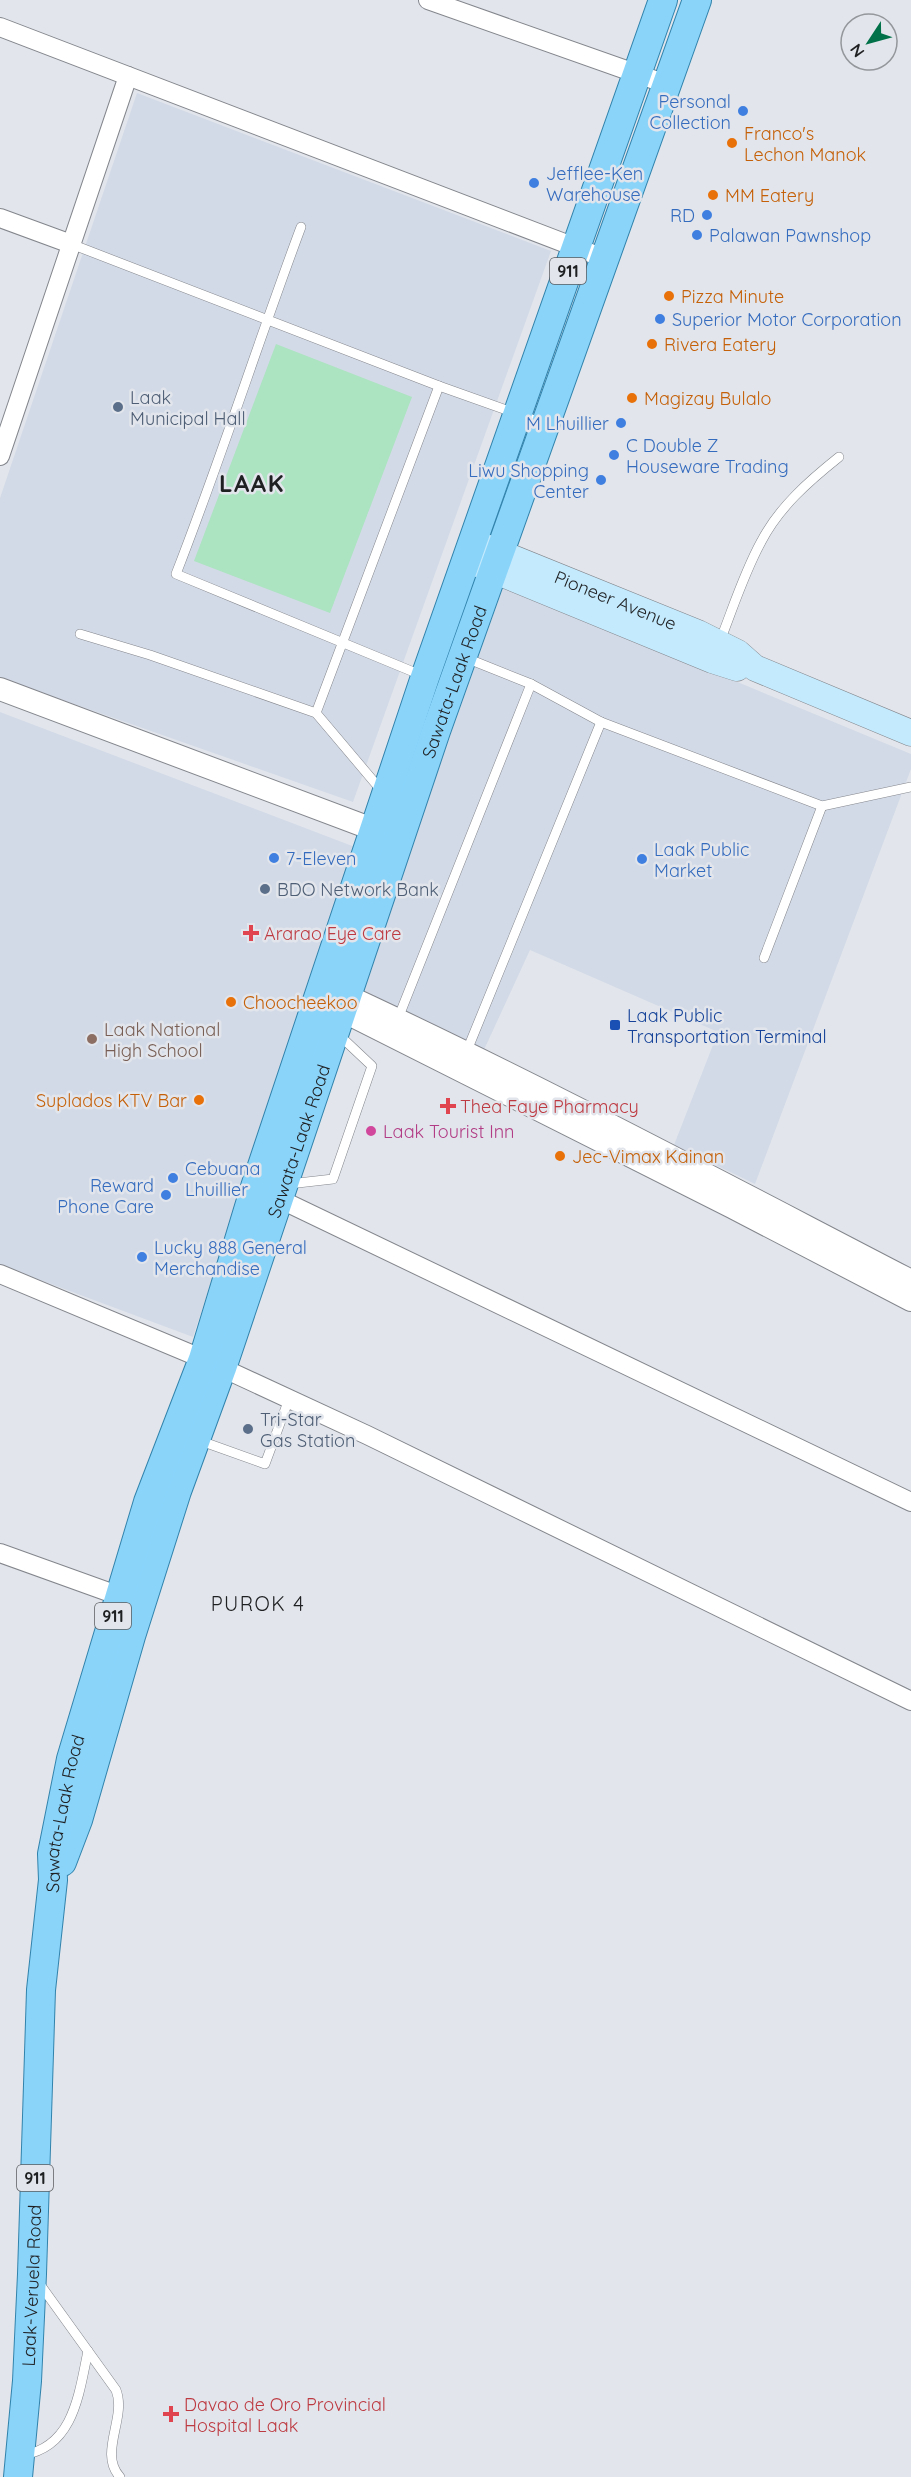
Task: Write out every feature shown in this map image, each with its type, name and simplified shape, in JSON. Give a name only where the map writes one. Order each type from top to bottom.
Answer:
[{"type":"main road","name":"Sawata-Laak Road","points":[[333,1004],[375,830],[425,676],[663,0]]},
{"type":"main road","name":"Sawata-Laak Road","points":[[53,1880],[53,1844],[71,1759],[130,1599],[196,1439],[213,1364],[333,1004],[464,657],[697,0]]},
{"type":"main road","name":"Pioneer Avenue","points":[[470,551],[715,652],[738,653],[755,668],[911,734]]},
{"type":"main road","name":"Sawata-Laak Road","points":[[130,1599],[148,1502],[213,1364]]},
{"type":"main road","name":"Laak-Veruela Road","points":[[19,2466],[32,2274],[41,1990],[53,1880]]},
{"type":"street","points":[[428,0],[666,84]]},
{"type":"street","points":[[0,27],[606,259]]},
{"type":"street","points":[[0,456],[128,76]]},
{"type":"street","points":[[0,218],[71,244]]},
{"type":"street","points":[[0,690],[375,830]]},
{"type":"street","points":[[333,1004],[394,1027],[911,1281]]},
{"type":"street","points":[[463,1061],[911,1300]]},
{"type":"street","points":[[272,1190],[911,1502]]},
{"type":"street","points":[[0,1274],[213,1364],[367,1435],[911,1701]]},
{"type":"street","points":[[0,1553],[130,1599]]},
{"type":"lane","points":[[301,227],[267,318],[223,452],[176,574],[425,676]]},
{"type":"lane","points":[[71,244],[439,386],[546,424]]},
{"type":"lane","points":[[316,713],[439,386]]},
{"type":"lane","points":[[715,652],[761,542],[780,513],[807,483],[839,457]]},
{"type":"lane","points":[[80,634],[150,655],[316,713],[387,797]]},
{"type":"lane","points":[[464,657],[531,684],[602,722],[822,806],[911,787]]},
{"type":"lane","points":[[394,1027],[531,684]]},
{"type":"lane","points":[[463,1061],[602,722]]},
{"type":"lane","points":[[764,958],[822,806]]},
{"type":"lane","points":[[272,1190],[333,1179],[372,1066],[333,1004]]},
{"type":"lane","points":[[196,1439],[265,1464],[289,1399]]},
{"type":"lane","points":[[32,2274],[116,2390],[120,2399],[111,2461],[120,2477]]},
{"type":"lane","points":[[19,2466],[52,2444],[63,2433],[73,2412],[88,2351]]},
{"type":"shaded area","points":[[137,93],[551,251],[353,802],[0,678],[0,498]]},
{"type":"shaded area","name":"Laak Public Market","points":[[504,585],[911,754],[911,769],[755,1184],[674,1145],[718,1032],[530,950],[483,1052],[359,991]]},
{"type":"shaded area","name":"Laak National High School","points":[[0,712],[355,847],[193,1337],[0,1265]]},
{"type":"green space","points":[[276,344],[412,397],[330,613],[194,561]]},
{"type":"place","name":"Personal Collection","points":[[743,111]]},
{"type":"place","name":"Franco's Lechon Manok","points":[[732,143]]},
{"type":"place","name":"Jefflee-Ken Warehouse","points":[[534,183]]},
{"type":"place","name":"MM Eatery","points":[[713,195]]},
{"type":"place","name":"RD","points":[[707,215]]},
{"type":"place","name":"Palawan Pawnshop","points":[[697,235]]},
{"type":"place","name":"Pizza Minute","points":[[669,296]]},
{"type":"place","name":"Superior Motor Corporation","points":[[660,319]]},
{"type":"place","name":"Rivera Eatery","points":[[652,344]]},
{"type":"place","name":"Magizay Bulalo","points":[[632,398]]},
{"type":"place","name":"Laak Municipal Hall","points":[[118,407]]},
{"type":"place","name":"M Lhuillier","points":[[621,423]]},
{"type":"place","name":"C Double Z Houseware Trading","points":[[614,455]]},
{"type":"place","name":"Liwu Shopping Center","points":[[601,480]]},
{"type":"place","name":"7-Eleven","points":[[274,858]]},
{"type":"place","name":"Laak Public Market","points":[[642,859]]},
{"type":"place","name":"BDO Network Bank","points":[[265,889]]},
{"type":"place","name":"Ararao Eye Care","points":[[251,933]]},
{"type":"place","name":"Choocheekoo","points":[[231,1002]]},
{"type":"place","name":"Laak Public Transportation Terminal","points":[[615,1025]]},
{"type":"place","name":"Laak National High School","points":[[92,1039]]},
{"type":"place","name":"Suplados KTV Bar","points":[[199,1100]]},
{"type":"place","name":"Thea Faye Pharmacy","points":[[448,1106]]},
{"type":"place","name":"Laak Tourist Inn","points":[[371,1131]]},
{"type":"place","name":"Jec-Vimax Kainan","points":[[560,1156]]},
{"type":"place","name":"Cebuana Lhuillier","points":[[173,1178]]},
{"type":"place","name":"Reward Phone Care","points":[[166,1195]]},
{"type":"place","name":"Lucky 888 General Merchandise","points":[[142,1257]]},
{"type":"place","name":"Tri-Star Gas Station","points":[[248,1429]]},
{"type":"place","name":"Davao de Oro Provincial Hospital Laak","points":[[171,2414]]},
{"type":"district","name":"LAAK","points":[[252,483]]},
{"type":"district","name":"PUROK 4","points":[[258,1603]]}]
